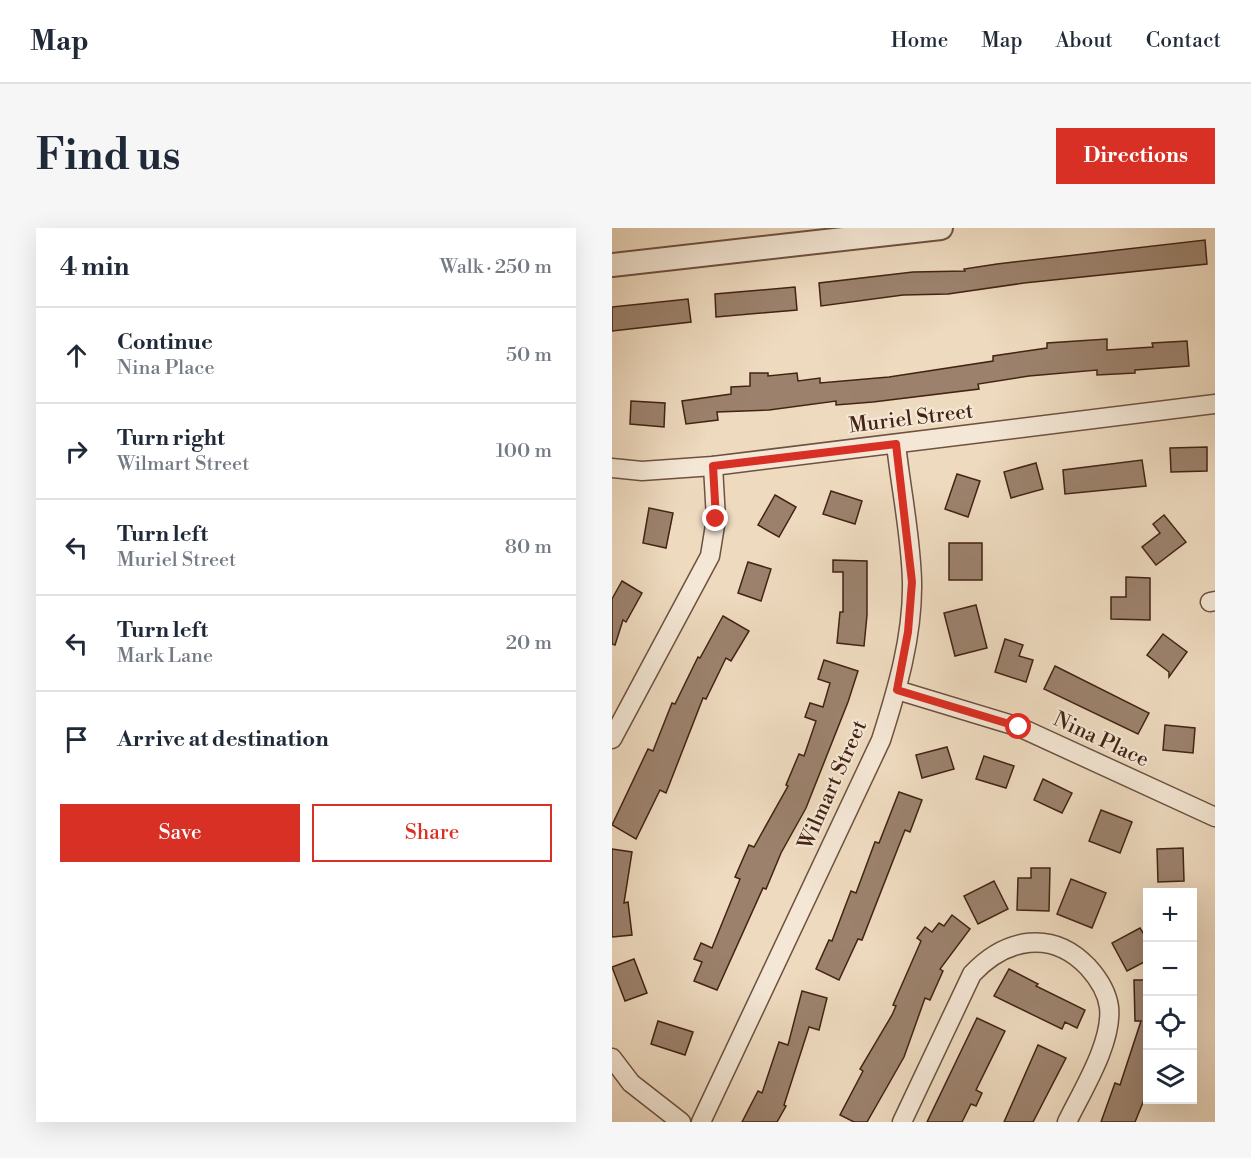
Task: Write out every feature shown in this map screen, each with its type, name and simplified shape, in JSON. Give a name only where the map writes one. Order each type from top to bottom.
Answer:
[{"type":"street","points":[[612,265],[872,232],[941,228]]},
{"type":"street","name":"Muriel Street","points":[[612,468],[642,471],[713,466],[1215,404]]},
{"type":"street","name":"Wilmart Street","points":[[701,1122],[881,740],[897,690],[908,632],[912,582],[896,444]]},
{"type":"street","points":[[612,739],[710,556],[716,519],[713,466]]},
{"type":"street","name":"Nina Place","points":[[897,690],[1019,727],[1215,817]]},
{"type":"street","points":[[902,1122],[972,974],[988,957],[1014,945],[1042,942],[1075,954],[1098,978],[1109,1006],[1104,1042],[1067,1122]]},
{"type":"street","points":[[612,1058],[631,1083],[681,1122]]},
{"type":"building","points":[[1205,240],[1207,264],[1024,283],[948,294],[903,295],[821,306],[819,283],[913,272],[965,271],[964,269],[997,264]]},
{"type":"building","points":[[795,287],[797,310],[716,317],[715,294]]},
{"type":"building","points":[[688,299],[691,322],[612,331],[612,307]]},
{"type":"building","points":[[1107,339],[1107,350],[1153,347],[1152,343],[1187,341],[1189,366],[1135,370],[1135,373],[1097,375],[1097,370],[1029,376],[978,384],[979,389],[873,402],[836,405],[836,401],[769,410],[717,412],[718,420],[686,424],[682,401],[731,394],[731,387],[750,386],[750,373],[768,373],[768,376],[797,373],[798,381],[820,378],[820,383],[889,377],[993,361],[993,356],[1047,348],[1047,343]]},
{"type":"building","points":[[631,401],[665,403],[664,427],[630,424]]},
{"type":"building","points":[[1207,447],[1207,471],[1171,472],[1170,448]]},
{"type":"building","points":[[1142,460],[1146,486],[1065,494],[1063,470]]},
{"type":"building","points":[[1036,463],[1043,489],[1011,498],[1004,472]]},
{"type":"building","points":[[957,474],[980,481],[968,517],[945,509]]},
{"type":"building","points":[[831,491],[862,501],[855,524],[823,514]]},
{"type":"building","points":[[775,495],[796,507],[779,537],[758,525]]},
{"type":"building","points":[[649,508],[673,513],[666,548],[643,543]]},
{"type":"building","points":[[1164,515],[1186,542],[1156,565],[1142,547],[1160,533],[1153,524]]},
{"type":"building","points":[[949,543],[982,543],[982,580],[949,580]]},
{"type":"building","points":[[833,560],[867,561],[867,615],[864,646],[837,643],[840,612],[843,612],[843,572],[833,572]]},
{"type":"building","points":[[748,562],[771,569],[761,601],[738,593]]},
{"type":"building","points":[[1126,577],[1150,578],[1150,620],[1111,619],[1111,597],[1126,597]]},
{"type":"building","points":[[622,581],[642,593],[626,622],[623,620],[615,645],[612,644],[612,599]]},
{"type":"building","points":[[976,605],[987,648],[955,656],[944,613]]},
{"type":"building","points":[[723,616],[749,631],[731,661],[726,658],[706,699],[703,698],[666,793],[660,790],[636,839],[612,825],[648,749],[653,751],[672,703],[675,704],[698,657],[700,658]]},
{"type":"building","points":[[1163,634],[1187,652],[1169,677],[1169,672],[1147,655]]},
{"type":"building","points":[[1005,639],[1023,645],[1019,656],[1033,660],[1026,682],[995,672]]},
{"type":"building","points":[[824,660],[858,671],[848,702],[806,808],[781,853],[766,889],[763,888],[717,990],[694,981],[702,962],[694,959],[701,943],[712,948],[740,879],[735,877],[749,845],[754,847],[788,786],[786,785],[799,754],[804,756],[816,721],[805,717],[810,703],[823,707],[830,683],[818,679]]},
{"type":"building","points":[[1055,666],[1149,713],[1138,734],[1044,689]]},
{"type":"building","points":[[1165,725],[1195,728],[1193,753],[1163,750]]},
{"type":"building","points":[[947,747],[954,769],[922,778],[916,755]]},
{"type":"building","points":[[984,756],[1014,766],[1006,788],[976,779]]},
{"type":"building","points":[[1043,779],[1072,793],[1062,813],[1034,800]]},
{"type":"building","points":[[899,792],[922,800],[910,832],[905,830],[862,940],[858,939],[839,980],[816,969],[829,940],[832,941],[851,891],[856,893],[875,842],[879,843]]},
{"type":"building","points":[[1101,810],[1132,822],[1120,853],[1089,841]]},
{"type":"building","points":[[1183,848],[1184,881],[1158,882],[1157,849]]},
{"type":"building","points":[[612,849],[632,852],[624,903],[628,902],[632,935],[612,937]]},
{"type":"building","points":[[1031,868],[1050,868],[1049,911],[1017,910],[1018,878],[1031,878]]},
{"type":"building","points":[[1071,879],[1106,893],[1092,928],[1057,914]]},
{"type":"building","points":[[994,881],[1008,909],[978,924],[964,896]]},
{"type":"building","points":[[952,915],[970,929],[940,969],[943,971],[930,1000],[925,998],[904,1057],[867,1122],[854,1122],[840,1115],[863,1071],[860,1069],[896,1006],[893,1005],[921,941],[917,938],[925,927],[932,932],[939,923],[944,926]]},
{"type":"building","points":[[1140,928],[1143,933],[1143,963],[1127,971],[1112,943]]},
{"type":"building","points":[[634,959],[647,993],[625,1001],[612,967]]},
{"type":"building","points":[[1009,969],[1038,984],[1036,986],[1085,1010],[1077,1028],[1065,1022],[1062,1029],[994,996]]},
{"type":"building","points":[[1134,980],[1143,980],[1143,1102],[1135,1122],[1101,1122],[1115,1083],[1120,1085],[1141,1021],[1135,1021]]},
{"type":"building","points":[[802,991],[827,998],[819,1030],[809,1027],[784,1105],[786,1106],[777,1122],[742,1122],[758,1091],[762,1093],[779,1042],[788,1045]]},
{"type":"building","points":[[977,1018],[1005,1031],[976,1090],[982,1093],[976,1106],[971,1104],[962,1122],[927,1122]]},
{"type":"building","points":[[658,1021],[693,1032],[685,1055],[651,1044]]},
{"type":"building","points":[[1038,1045],[1066,1058],[1033,1122],[1004,1122]]},
{"type":"route","points":[[716,519],[713,466],[896,444],[912,582],[908,632],[897,690],[1019,727]]}]
